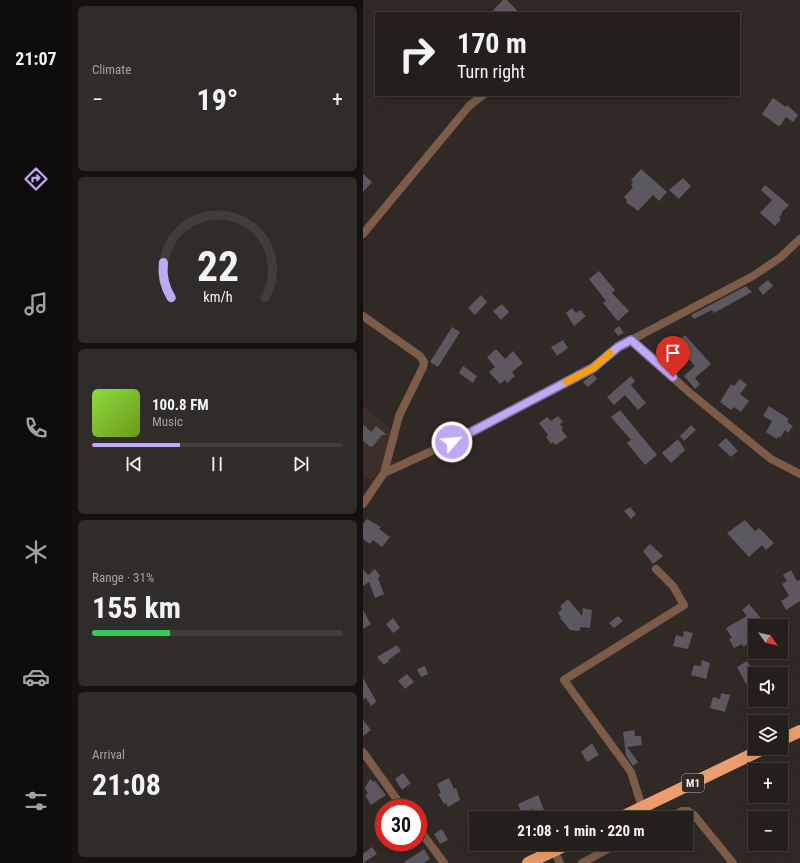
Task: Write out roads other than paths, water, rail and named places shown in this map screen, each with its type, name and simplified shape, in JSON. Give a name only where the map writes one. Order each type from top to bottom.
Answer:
[{"type":"highway","points":[[788,737],[800,731]]},
{"type":"highway","name":"M1","points":[[635,811],[751,755]]},
{"type":"highway","points":[[529,863],[554,851]]},
{"type":"street","points":[[363,234],[469,106],[482,96]]},
{"type":"street","points":[[384,473],[462,437],[587,371],[618,347],[753,276],[781,257],[800,239]]},
{"type":"street","points":[[363,316],[421,356],[424,362],[395,428],[384,473],[363,504]]},
{"type":"street","points":[[631,340],[714,413],[771,459],[800,474]]},
{"type":"street","points":[[643,807],[631,772],[563,680],[684,605],[673,586],[655,569]]},
{"type":"street","points":[[363,752],[397,799]]},
{"type":"street","points":[[693,815],[733,863]]},
{"type":"street","points":[[427,840],[444,863]]},
{"type":"street","points":[[554,851],[560,863]]},
{"type":"street","points":[[582,863],[604,851]]}]
